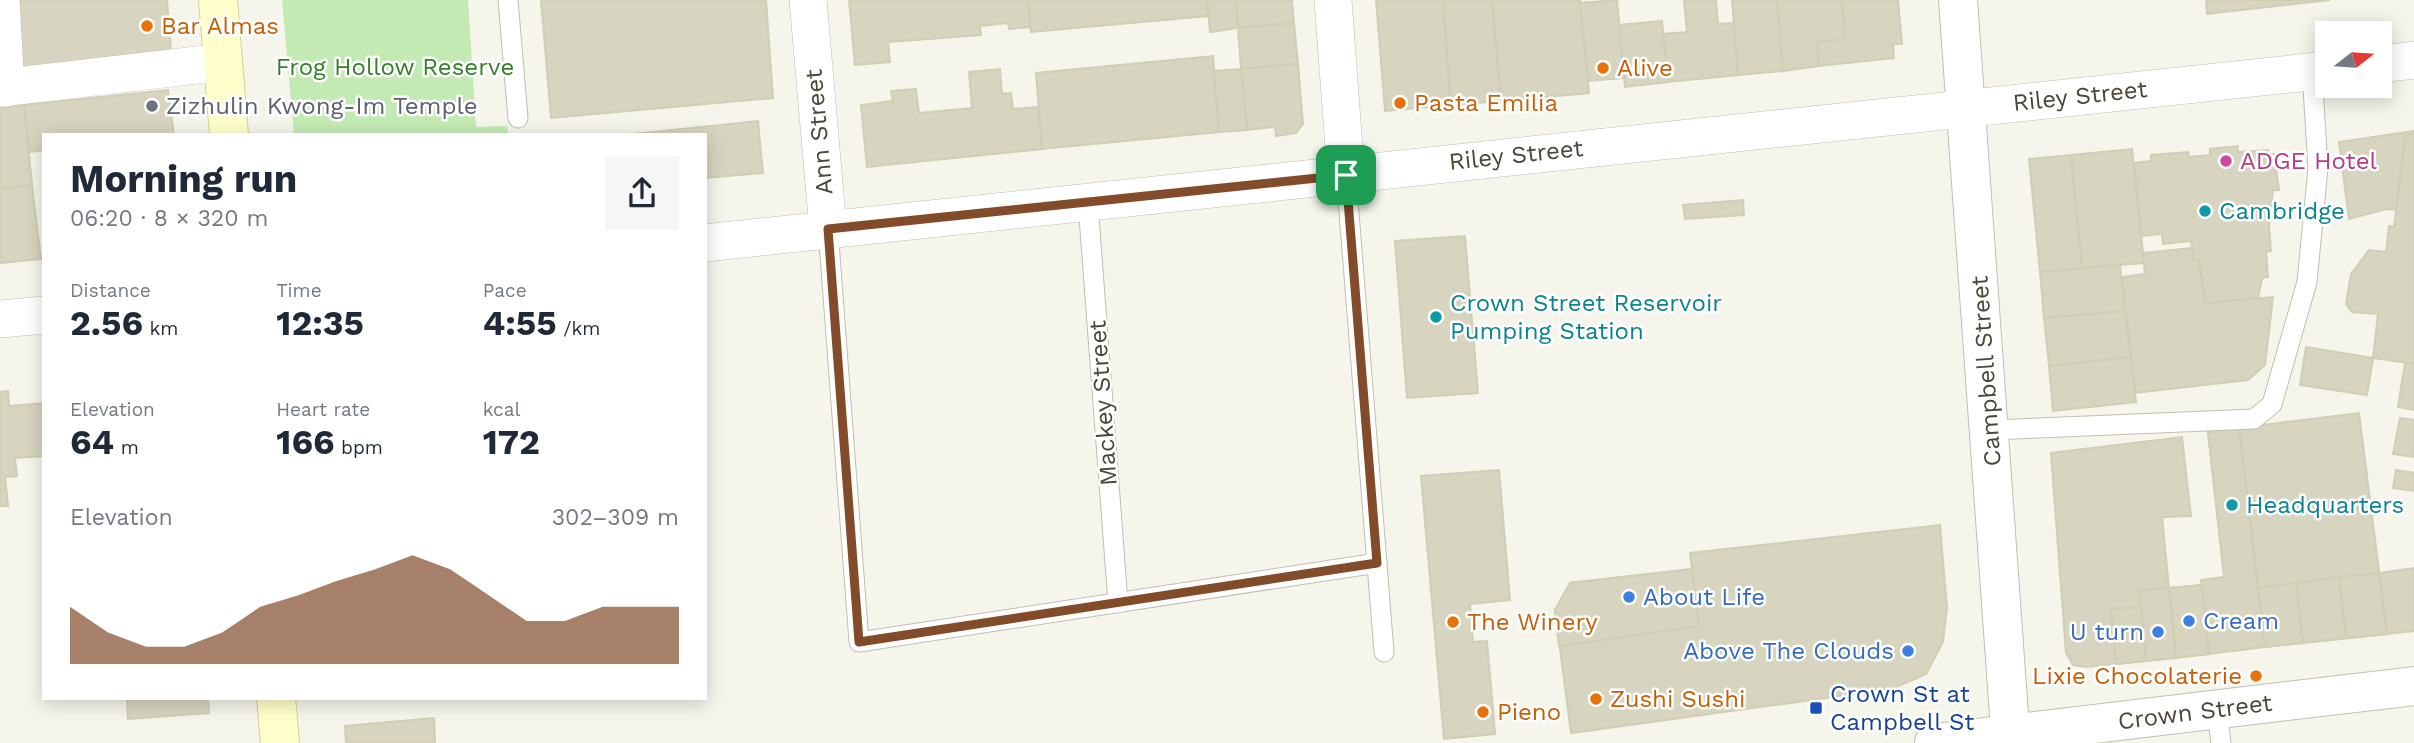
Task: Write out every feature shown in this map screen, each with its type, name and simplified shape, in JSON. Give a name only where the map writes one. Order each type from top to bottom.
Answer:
[{"type":"main road","points":[[218,0],[229,133]]},
{"type":"main road","points":[[276,700],[280,743]]},
{"type":"street","points":[[1,0],[3,88],[223,62]]},
{"type":"street","name":"Ann Street","points":[[808,0],[828,229]]},
{"type":"street","points":[[1333,0],[1346,175]]},
{"type":"street","name":"Campbell Street","points":[[1958,0],[2011,738]]},
{"type":"street","points":[[2392,63],[2414,60]]},
{"type":"street","name":"Riley Street","points":[[707,243],[1346,175],[1407,166],[2315,72]]},
{"type":"street","points":[[0,319],[42,315]]},
{"type":"street","name":"Crown Street","points":[[1934,743],[2219,727],[2414,686]]},
{"type":"lane","points":[[508,0],[517,118]]},
{"type":"lane","points":[[1990,430],[2254,419],[2272,404],[2307,282],[2318,168],[2319,98]]},
{"type":"lane","points":[[1346,175],[1384,652]]},
{"type":"lane","name":"Mackey Street","points":[[1088,203],[1118,603]]},
{"type":"lane","name":"Ann Street","points":[[828,229],[859,642],[1118,603]]},
{"type":"lane","points":[[1118,603],[1377,563]]},
{"type":"green space","name":"Frog Hollow Reserve","points":[[282,0],[468,0],[476,127],[507,126],[508,133],[294,133]]},
{"type":"building","points":[[15,0],[167,0],[171,50],[31,73],[21,64]]},
{"type":"building","points":[[541,0],[766,0],[773,98],[551,118]]},
{"type":"building","points":[[849,0],[1028,0],[1031,27],[1009,29],[1008,23],[980,26],[981,35],[888,42],[890,62],[855,65]]},
{"type":"building","points":[[1028,0],[1207,0],[1208,16],[1031,32]]},
{"type":"building","points":[[1207,0],[1236,0],[1238,28],[1210,32]]},
{"type":"building","points":[[1236,0],[1292,0],[1294,23],[1238,28]]},
{"type":"building","points":[[1376,0],[1443,0],[1451,105],[1385,111]]},
{"type":"building","points":[[1443,0],[1492,0],[1501,101],[1451,105]]},
{"type":"building","points":[[1492,0],[1580,0],[1589,93],[1501,101]]},
{"type":"building","points":[[1617,0],[1624,78],[1588,81],[1580,3]]},
{"type":"building","points":[[1684,0],[1716,0],[1718,24],[1735,23],[1738,75],[1668,82],[1663,34],[1687,32]]},
{"type":"building","points":[[1732,0],[1777,0],[1783,71],[1738,75]]},
{"type":"building","points":[[1777,0],[1842,0],[1845,39],[1817,42],[1819,66],[1783,71]]},
{"type":"building","points":[[1842,0],[1898,0],[1902,44],[1893,44],[1894,58],[1819,66],[1817,42],[1845,39]]},
{"type":"building","points":[[2206,0],[2330,0],[2207,14]]},
{"type":"building","points":[[1662,21],[1668,82],[1625,87],[1619,25]]},
{"type":"building","points":[[1294,23],[1298,64],[1241,69],[1238,28]]},
{"type":"building","points":[[1213,56],[1219,132],[1042,149],[1036,73]]},
{"type":"building","points":[[1298,64],[1303,124],[1296,133],[1276,136],[1275,127],[1247,130],[1241,69]]},
{"type":"building","points":[[1000,69],[1002,94],[1011,93],[1013,109],[1038,107],[1042,149],[867,167],[861,105],[893,101],[891,91],[916,89],[919,113],[972,108],[969,72]]},
{"type":"building","points":[[1241,69],[1247,130],[1219,132],[1214,71]]},
{"type":"building","points":[[168,90],[174,133],[42,133],[42,150],[29,152],[24,105]]},
{"type":"building","points":[[24,105],[32,185],[0,189],[0,108]]},
{"type":"building","points":[[758,121],[763,173],[707,178],[707,133],[642,133]]},
{"type":"building","points":[[2414,131],[2414,364],[2373,358],[2378,314],[2352,312],[2346,304],[2351,274],[2369,250],[2386,252],[2389,226],[2394,227],[2405,137]]},
{"type":"building","points":[[2414,131],[2405,137],[2396,210],[2386,209],[2349,219],[2339,142]]},
{"type":"building","name":"Cambridge","points":[[2238,146],[2238,152],[2268,150],[2268,155],[2274,154],[2279,190],[2273,190],[2269,226],[2271,251],[2266,252],[2268,277],[2262,278],[2258,298],[2205,303],[2199,259],[2193,260],[2191,241],[2163,244],[2162,234],[2141,236],[2134,163],[2151,161],[2151,155],[2188,152],[2189,157],[2210,155],[2210,149]]},
{"type":"building","points":[[2132,149],[2144,263],[2082,268],[2071,155]]},
{"type":"building","points":[[2071,155],[2082,268],[2040,272],[2029,159]]},
{"type":"building","points":[[32,185],[41,259],[0,263],[0,189]]},
{"type":"building","points":[[1743,200],[1744,215],[1685,219],[1683,205]]},
{"type":"building","name":"Crown Street Reservoir Pumping Station","points":[[1465,236],[1478,393],[1407,398],[1395,241]]},
{"type":"building","points":[[2192,248],[2193,260],[2199,259],[2205,303],[2273,297],[2265,365],[2248,380],[2135,393],[2122,277],[2145,274],[2143,253]]},
{"type":"building","points":[[2120,265],[2125,311],[2044,318],[2040,272]]},
{"type":"building","points":[[2125,311],[2131,357],[2049,366],[2044,318]]},
{"type":"building","points":[[2306,347],[2373,358],[2367,395],[2300,385]]},
{"type":"building","points":[[2131,357],[2136,402],[2053,411],[2049,366]]},
{"type":"building","points":[[2405,363],[2414,364],[2414,410],[2398,407]]},
{"type":"building","points":[[8,391],[9,406],[42,403],[42,456],[15,458],[17,476],[5,477],[8,506],[0,506],[0,392]]},
{"type":"building","points":[[2359,413],[2387,634],[2265,647],[2239,428]]},
{"type":"building","points":[[2400,418],[2414,420],[2414,457],[2393,454]]},
{"type":"building","name":"Headquarters","points":[[2239,428],[2265,647],[2233,651],[2208,432]]},
{"type":"building","name":"Headquarters","points":[[2239,428],[2265,647],[2209,654],[2201,580],[2224,577],[2208,432]]},
{"type":"building","points":[[2182,437],[2191,516],[2162,517],[2169,588],[2202,585],[2209,654],[2086,667],[2073,665],[2066,653],[2051,453]]},
{"type":"building","name":"The Winery","points":[[1499,470],[1510,600],[1470,604],[1473,642],[1487,641],[1495,734],[1444,739],[1421,476]]},
{"type":"building","points":[[2396,470],[2414,473],[2414,491],[2393,488]]},
{"type":"building","points":[[1940,525],[1947,608],[1943,642],[1926,674],[1892,689],[1571,733],[1555,610],[1570,583],[1692,569],[1690,553]]},
{"type":"building","points":[[2414,568],[2414,631],[2387,634],[2379,573]]},
{"type":"building","name":"About Life","points":[[1692,569],[1699,626],[1559,646],[1555,610],[1570,583]]},
{"type":"building","points":[[2379,573],[2387,634],[2346,638],[2339,577]]},
{"type":"building","points":[[2339,577],[2346,638],[2303,643],[2296,583]]},
{"type":"building","points":[[2296,583],[2303,643],[2265,647],[2258,588]]},
{"type":"building","name":"Cream","points":[[2202,585],[2209,654],[2176,658],[2169,588]]},
{"type":"building","name":"U turn","points":[[2169,588],[2176,658],[2146,661],[2139,590]]},
{"type":"building","points":[[2141,607],[2146,661],[2116,664],[2111,609]]},
{"type":"building","points":[[127,700],[208,700],[209,713],[128,719]]},
{"type":"building","points":[[434,718],[435,743],[346,743],[345,726]]},
{"type":"place","name":"Bar Almas","points":[[147,26]]},
{"type":"place","name":"Alive","points":[[1603,68]]},
{"type":"place","name":"Pasta Emilia","points":[[1400,103]]},
{"type":"place","name":"Zizhulin Kwong-Im Temple","points":[[152,106]]},
{"type":"place","name":"ADGE Hotel","points":[[2226,161]]},
{"type":"place","name":"Cambridge","points":[[2205,211]]},
{"type":"place","name":"Crown Street Reservoir Pumping Station","points":[[1436,317]]},
{"type":"place","name":"Headquarters","points":[[2232,505]]},
{"type":"place","name":"About Life","points":[[1629,597]]},
{"type":"place","name":"Cream","points":[[2189,621]]},
{"type":"place","name":"The Winery","points":[[1453,622]]},
{"type":"place","name":"U turn","points":[[2158,632]]},
{"type":"place","name":"Above The Clouds","points":[[1908,651]]},
{"type":"place","name":"Lixie Chocolaterie","points":[[2256,676]]},
{"type":"place","name":"Zushi Sushi","points":[[1596,699]]},
{"type":"place","name":"Crown St at Campbell St","points":[[1816,708]]},
{"type":"place","name":"Pieno","points":[[1483,712]]},
{"type":"route","points":[[1346,175],[1377,563],[859,642],[828,229],[1346,175]]}]
